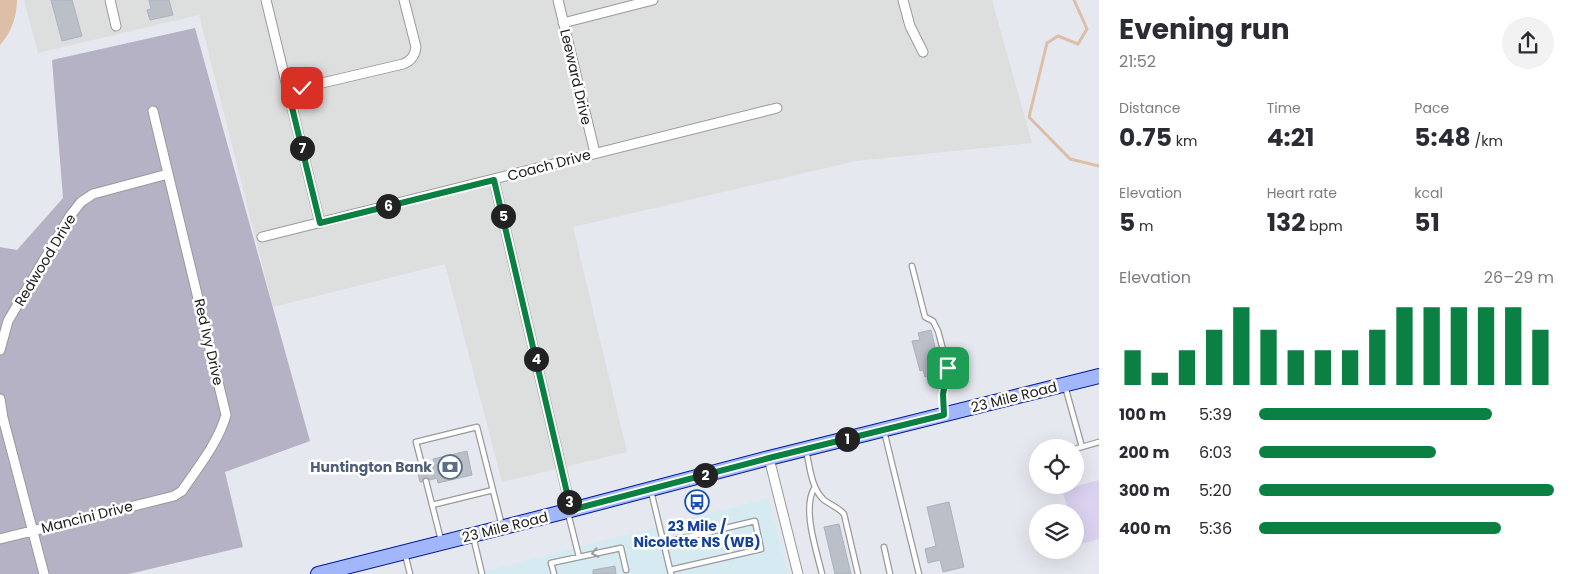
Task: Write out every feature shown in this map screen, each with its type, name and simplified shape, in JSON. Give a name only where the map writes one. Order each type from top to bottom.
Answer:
[{"type":"main road","name":"23 Mile Road","points":[[318,574],[569,511],[769,458],[1099,376]]},
{"type":"street","points":[[110,0],[116,26]]},
{"type":"street","points":[[266,0],[320,223]]},
{"type":"street","points":[[288,91],[403,64],[412,58],[416,52],[416,43],[404,0]]},
{"type":"street","name":"Leeward Drive","points":[[558,0],[595,154]]},
{"type":"street","points":[[563,23],[653,0]]},
{"type":"street","points":[[903,0],[910,26],[923,52]]},
{"type":"street","name":"Coach Drive","points":[[262,237],[777,108]]},
{"type":"street","name":"Red Ivy Drive","points":[[153,111],[226,415],[215,442],[182,490],[174,496]]},
{"type":"street","name":"Redwood Drive","points":[[0,350],[8,322],[70,216],[81,202],[93,194],[168,174]]},
{"type":"street","points":[[494,180],[569,511]]},
{"type":"street","points":[[0,399],[2,418],[44,574]]},
{"type":"street","points":[[769,458],[798,574]]},
{"type":"street","name":"Mancini Drive","points":[[0,539],[174,496]]},
{"type":"lane","points":[[912,266],[925,317],[933,321],[938,331],[948,368],[943,394],[944,415]]},
{"type":"lane","points":[[1065,385],[1080,439]]},
{"type":"lane","points":[[423,469],[416,442],[477,427],[502,528]]},
{"type":"lane","points":[[884,430],[919,574]]},
{"type":"lane","points":[[1084,446],[1099,442]]},
{"type":"lane","points":[[806,449],[815,487],[820,496],[844,514],[858,574]]},
{"type":"lane","points":[[426,481],[442,543]]},
{"type":"lane","points":[[815,487],[810,498],[810,522],[822,574]]},
{"type":"lane","points":[[432,505],[493,490]]},
{"type":"lane","points":[[650,490],[670,572],[761,548],[755,521],[663,543]]},
{"type":"lane","points":[[569,511],[579,557]]},
{"type":"lane","points":[[473,535],[482,574]]},
{"type":"lane","points":[[884,546],[890,574]]},
{"type":"lane","points":[[554,574],[551,564],[621,548],[626,570]]},
{"type":"lane","points":[[405,553],[410,574]]},
{"type":"shaded area","points":[[0,0],[17,0],[13,24],[0,45]]},
{"type":"shaded area","points":[[24,0],[992,0],[1032,143],[856,161],[573,227],[627,452],[502,482],[445,264],[273,307],[199,15],[38,53]]},
{"type":"shaded area","points":[[195,28],[310,441],[225,472],[243,547],[129,574],[0,574],[0,247],[17,250],[63,198],[52,60]]},
{"type":"shaded area","points":[[1099,480],[1099,539],[1084,543],[1084,504],[1066,504],[1063,494],[1084,494],[1084,484]]},
{"type":"shaded area","points":[[769,498],[788,574],[474,574]]},
{"type":"building","points":[[51,0],[72,0],[82,36],[62,41]]},
{"type":"building","points":[[149,0],[169,0],[173,15],[150,20],[147,10],[151,9]]},
{"type":"building","points":[[931,330],[941,373],[925,377],[923,370],[920,371],[912,341],[920,340],[918,333]]},
{"type":"building","name":"Huntington Bank","points":[[467,451],[472,475],[438,483],[437,478],[430,480],[425,477],[420,482],[417,470],[424,473],[427,468],[435,466],[433,459]]},
{"type":"building","points":[[949,502],[964,567],[943,572],[940,560],[928,563],[925,549],[936,546],[927,507]]},
{"type":"building","points":[[839,524],[851,574],[835,574],[824,527]]},
{"type":"building","points":[[615,566],[616,574],[593,574],[593,570]]},
{"type":"waterway","points":[[1074,0],[1087,29],[1078,44],[1058,36],[1047,43],[1029,117],[1070,159],[1099,166]]},
{"type":"place","name":"Huntington Bank","points":[[450,467]]},
{"type":"place","name":"23 Mile / Nicolette NS (WB)","points":[[697,502]]},
{"type":"route","points":[[302,88],[288,91],[320,223],[494,180],[571,510],[769,458],[944,415],[943,394],[948,368]]}]
